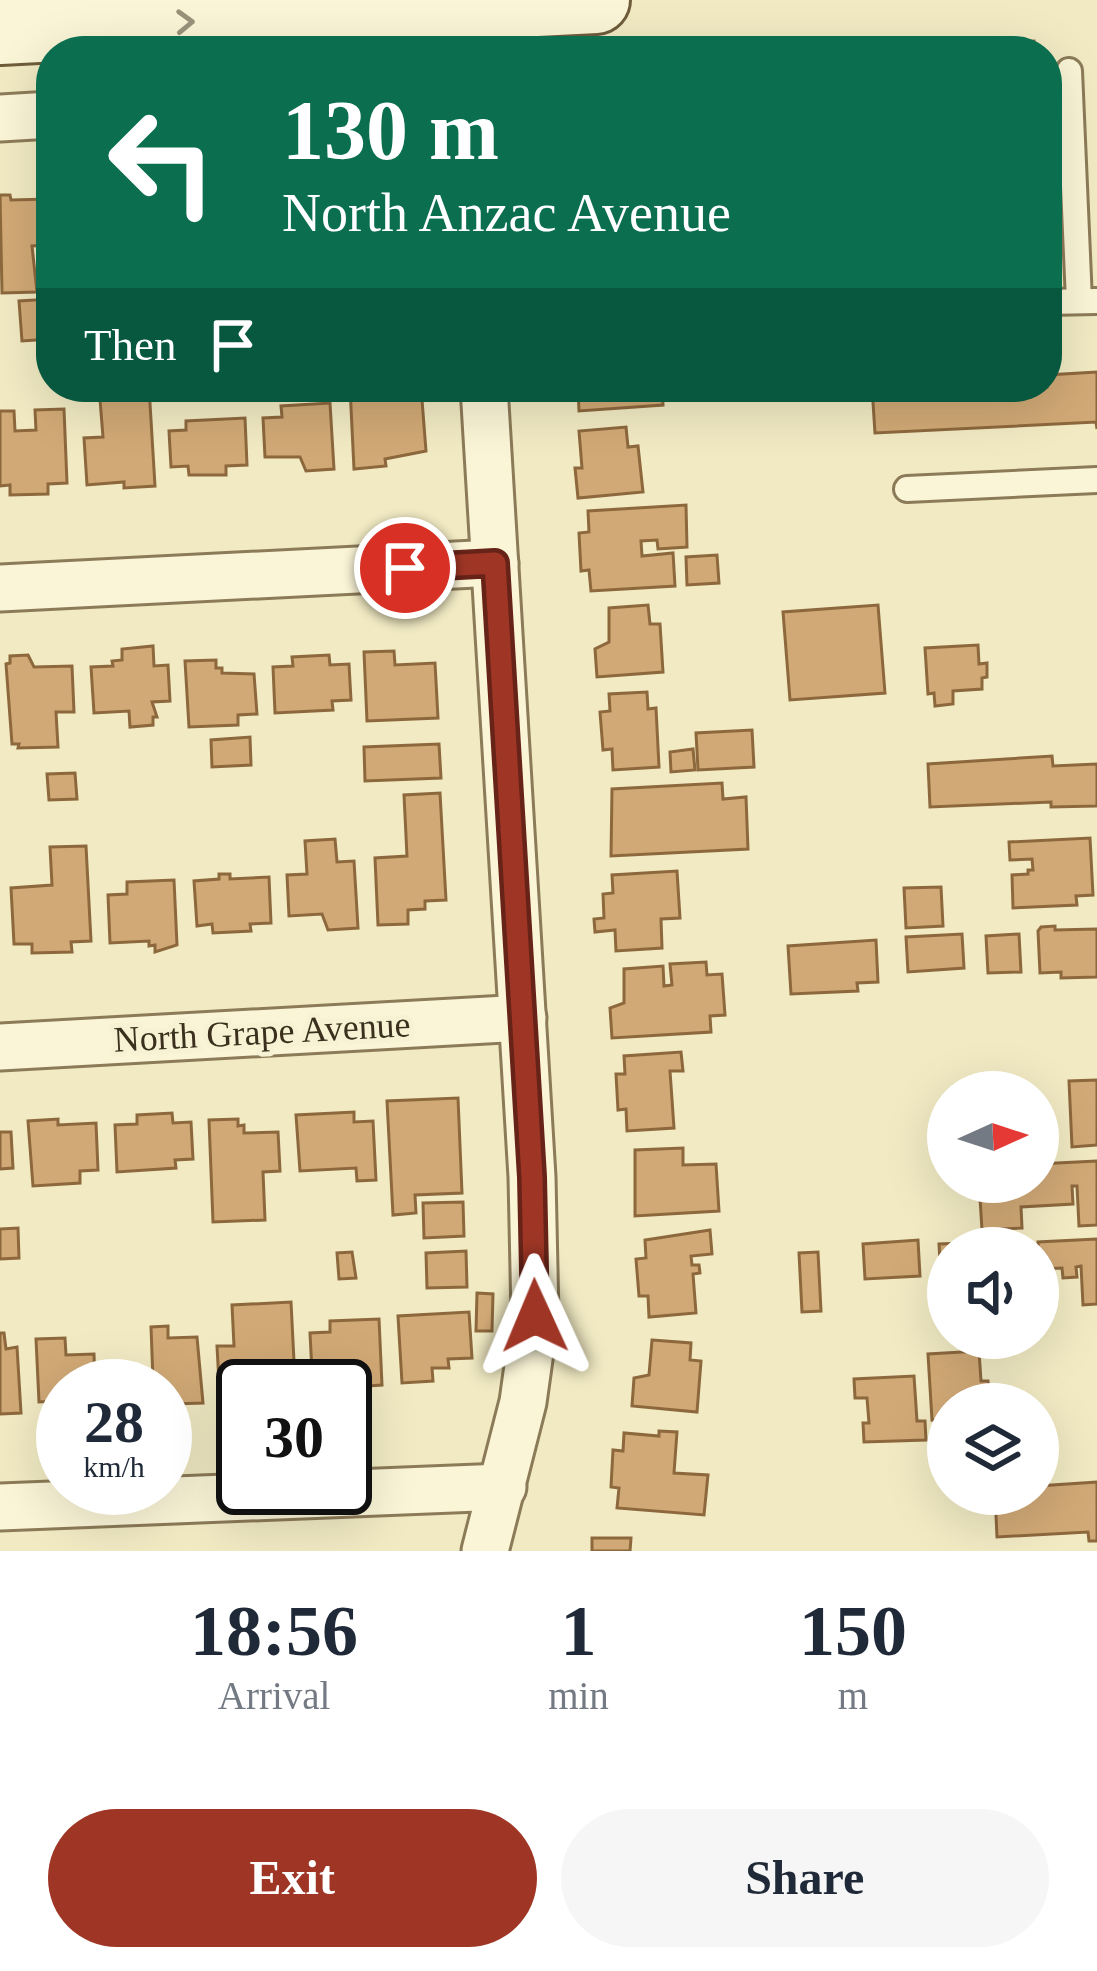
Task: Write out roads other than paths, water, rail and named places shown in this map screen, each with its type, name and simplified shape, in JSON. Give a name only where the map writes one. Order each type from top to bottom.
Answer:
[{"type":"main road","points":[[0,31],[283,9],[460,20],[596,0]]},
{"type":"street","points":[[0,118],[36,116]]},
{"type":"street","points":[[485,402],[523,1018],[535,1316],[524,1402],[485,1551]]},
{"type":"street","points":[[0,588],[495,563]]},
{"type":"street","name":"North Grape Avenue","points":[[0,1047],[523,1018]]},
{"type":"street","points":[[0,1508],[503,1487]]},
{"type":"lane","points":[[1070,71],[1088,301]]},
{"type":"lane","points":[[907,489],[1097,480]]}]
